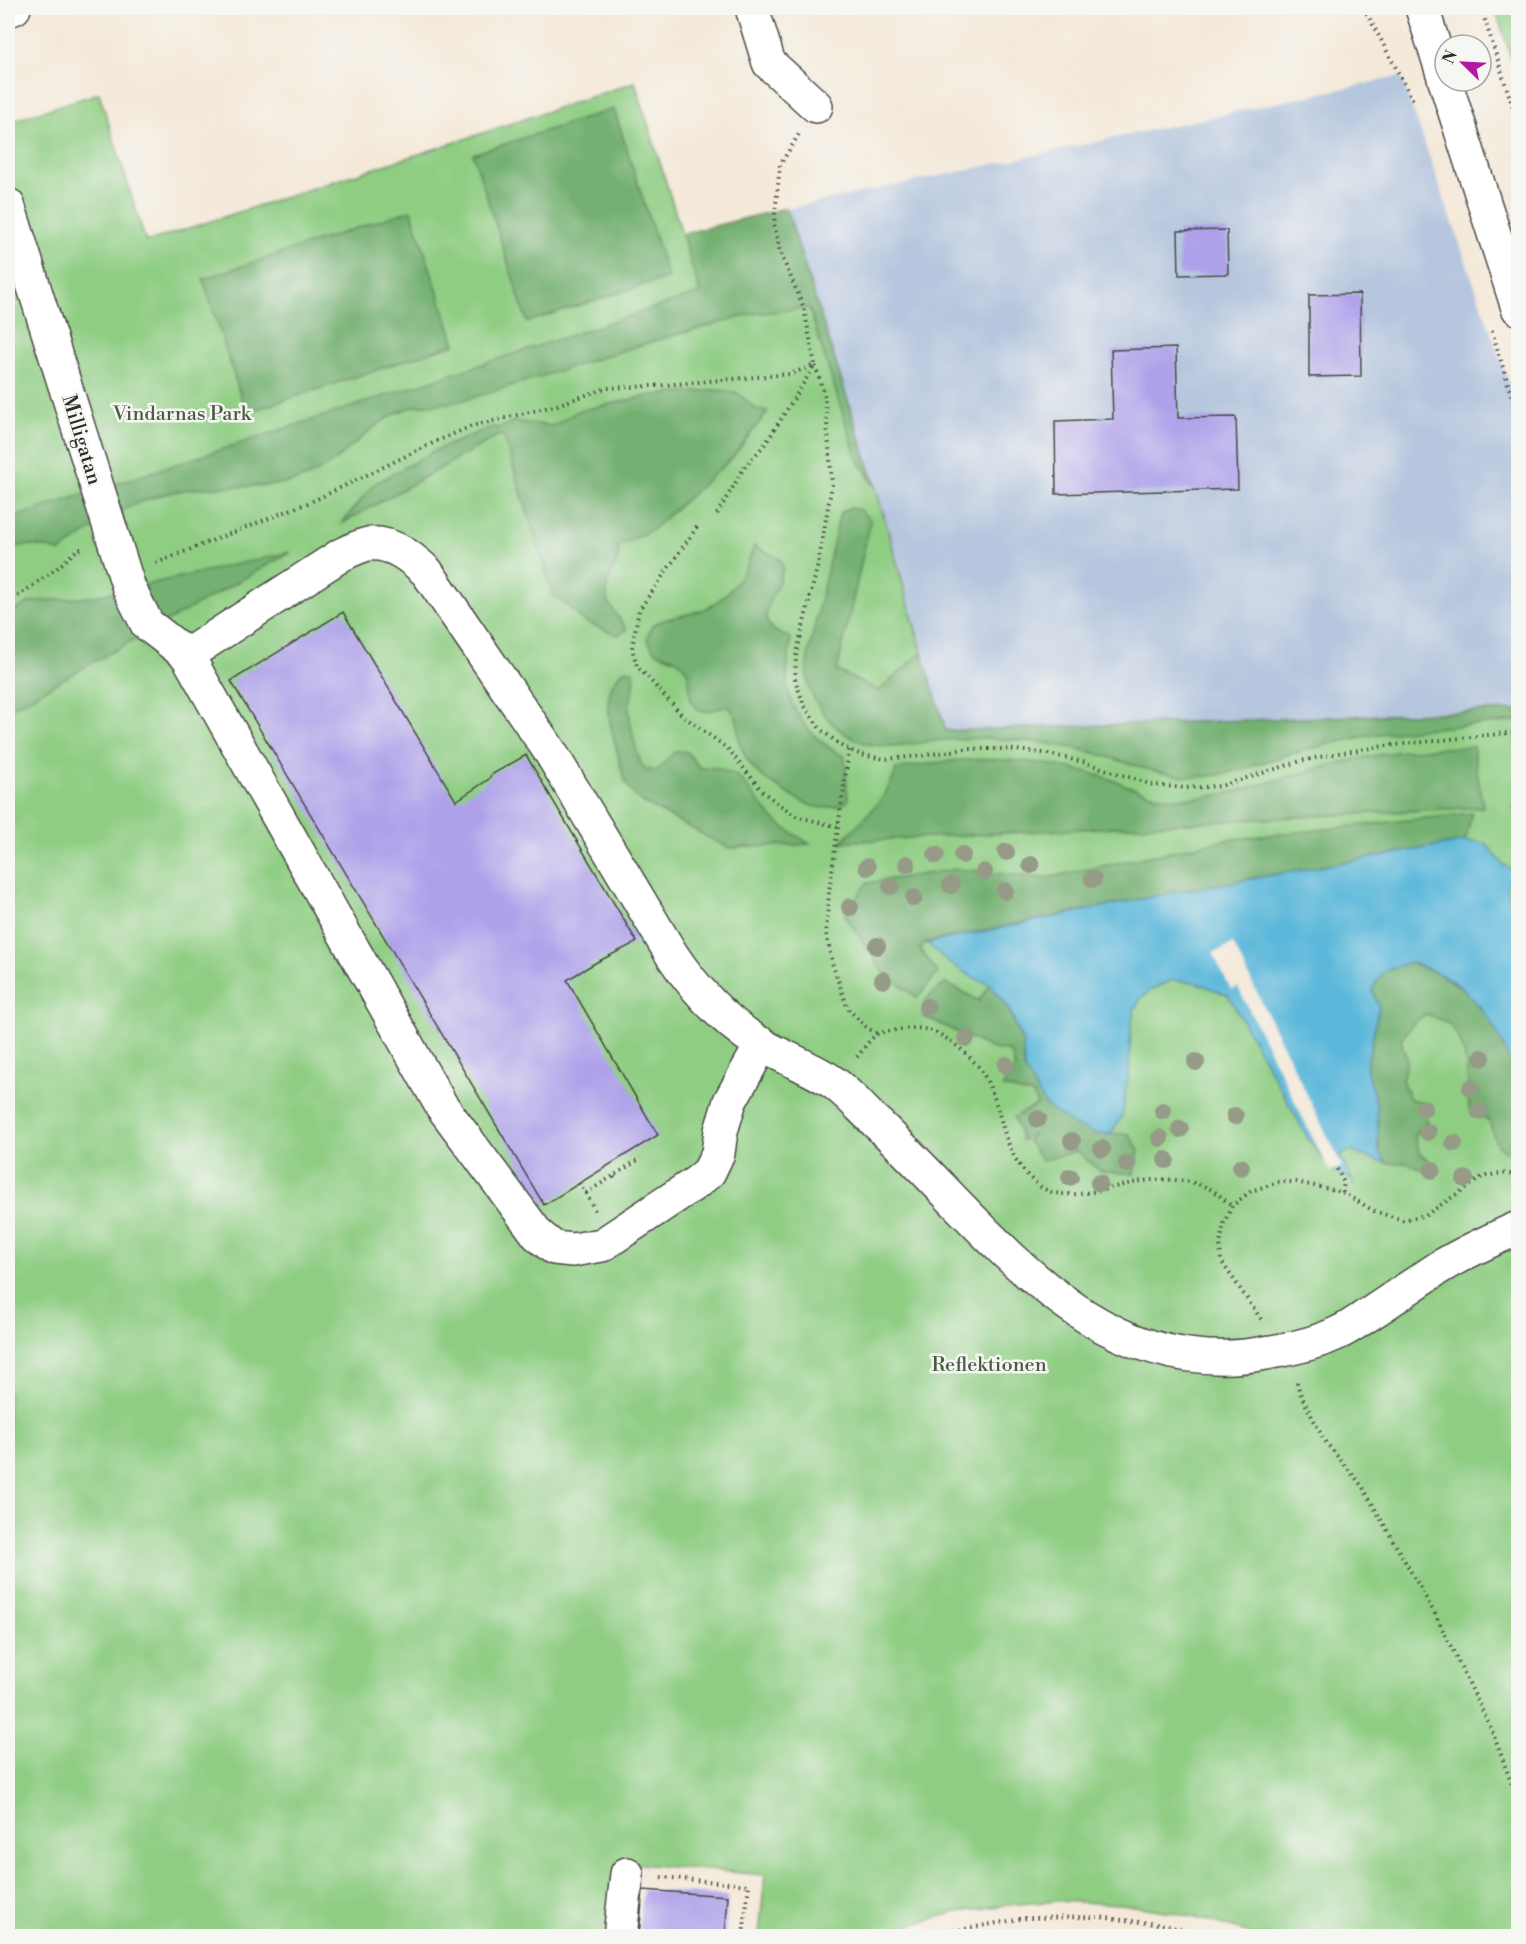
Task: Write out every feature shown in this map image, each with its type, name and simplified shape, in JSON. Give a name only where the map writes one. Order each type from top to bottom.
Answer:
[{"type":"street","points":[[8,10],[15,8]]},
{"type":"street","points":[[753,8],[769,63],[816,106]]},
{"type":"street","points":[[1422,8],[1433,42]]},
{"type":"street","points":[[1449,93],[1518,308]]},
{"type":"street","name":"Milligatan","points":[[8,204],[129,588],[147,624],[187,655]]},
{"type":"street","points":[[762,1044],[730,1101],[721,1131],[718,1153],[709,1172],[679,1196],[602,1245],[573,1250],[554,1248],[538,1235],[441,1105],[187,655],[341,555],[366,544],[386,544],[415,560],[428,572],[551,753],[687,978],[729,1023],[762,1044],[834,1083],[1046,1290],[1089,1319],[1116,1333],[1159,1350],[1186,1356],[1244,1358],[1315,1343],[1342,1331],[1466,1252],[1518,1228]]},
{"type":"street","points":[[620,1936],[627,1874]]},
{"type":"path","points":[[1481,8],[1518,123]]},
{"type":"path","points":[[816,106],[780,165],[774,224],[780,252],[804,308],[815,365],[825,398],[832,484],[819,560],[796,656],[795,680],[804,705],[820,729],[849,750],[885,759],[965,749],[1005,749],[1044,753],[1083,762],[1153,785],[1185,788],[1221,786],[1301,761],[1340,753],[1518,732]]},
{"type":"path","points":[[717,514],[744,468],[766,443],[815,365]]},
{"type":"path","points":[[8,603],[56,569],[78,549],[117,551],[145,567],[315,500],[472,426],[554,406],[607,388],[790,374],[815,365]]},
{"type":"path","points":[[697,527],[639,610],[632,648],[637,666],[682,715],[728,749],[763,792],[795,816],[838,827]]},
{"type":"path","points":[[849,750],[829,892],[826,933],[833,966],[848,1009],[867,1028],[878,1034]]},
{"type":"path","points":[[834,1083],[878,1034],[913,1027],[932,1031],[970,1058],[984,1073],[1005,1139],[1015,1160],[1026,1176],[1041,1188],[1062,1194],[1084,1193],[1142,1181],[1183,1180],[1211,1189],[1232,1206]]},
{"type":"path","points":[[579,1183],[586,1192],[614,1177],[641,1158]]},
{"type":"path","points":[[1337,1169],[1344,1183],[1342,1192]]},
{"type":"path","points":[[1518,1175],[1501,1173],[1482,1177],[1426,1215],[1403,1220],[1374,1211],[1342,1192],[1296,1182],[1280,1182],[1251,1191],[1232,1206],[1224,1223],[1220,1244],[1221,1261],[1285,1350],[1294,1369],[1300,1393],[1324,1440],[1362,1486],[1436,1614],[1491,1728],[1518,1801]]},
{"type":"path","points":[[627,1874],[749,1885],[743,1936]]},
{"type":"path","points":[[924,1936],[1026,1918],[1098,1917],[1164,1925],[1207,1936]]},
{"type":"shaded area","points":[[1401,76],[1518,409],[1518,712],[945,731],[787,209]]},
{"type":"green space","points":[[1495,8],[1518,8],[1518,79]]},
{"type":"green space","name":"Reflektionen","points":[[635,82],[682,234],[787,209],[867,474],[876,488],[945,731],[1518,712],[1518,805],[1513,806],[1518,821],[1518,1936],[1260,1936],[1171,1912],[1122,1904],[1057,1901],[1006,1905],[953,1913],[871,1936],[759,1936],[765,1875],[616,1862],[609,1936],[8,1936],[8,122],[99,93],[146,242]]},
{"type":"green space","points":[[614,109],[668,277],[527,322],[473,154]]},
{"type":"green space","points":[[786,208],[876,488],[857,458],[809,308],[752,314],[654,341],[475,397],[451,403],[405,409],[375,427],[332,463],[307,477],[281,484],[203,488],[162,495],[110,517],[60,552],[34,546],[8,547],[8,519],[700,293],[682,234]]},
{"type":"green space","points":[[411,210],[455,344],[246,413],[203,279]]},
{"type":"green space","points":[[715,390],[736,392],[757,409],[768,411],[732,458],[653,529],[619,546],[617,563],[607,582],[607,601],[627,630],[617,635],[584,621],[561,600],[554,597],[504,437],[499,435],[341,524],[374,484],[434,451],[491,427],[500,428],[514,421],[553,426],[578,411],[652,395]]},
{"type":"green space","points":[[849,508],[860,510],[870,519],[837,671],[879,691],[922,652],[946,731],[1518,710],[1518,721],[1361,737],[1302,751],[1229,773],[1207,776],[1166,774],[1102,755],[1025,741],[968,738],[893,746],[862,742],[844,733],[823,713],[809,687],[807,675],[808,655],[840,513]]},
{"type":"green space","points":[[754,546],[780,559],[783,569],[770,600],[766,618],[769,626],[791,638],[787,684],[796,711],[817,738],[845,757],[848,801],[841,805],[824,808],[809,805],[791,796],[755,770],[740,744],[737,719],[732,711],[727,706],[705,711],[694,706],[685,668],[675,659],[655,651],[647,638],[652,626],[657,623],[707,608],[716,603],[742,574]]},
{"type":"green space","points":[[291,552],[8,710],[8,614],[30,602],[91,597]]},
{"type":"green space","points":[[626,669],[633,671],[634,676],[629,713],[637,752],[644,767],[656,771],[672,754],[687,752],[700,768],[717,768],[738,776],[768,813],[783,827],[810,844],[728,848],[635,796],[628,787],[623,774],[608,707],[612,686],[617,677]]},
{"type":"green space","points":[[1473,747],[1483,807],[841,842],[881,799],[896,769],[922,765],[970,760],[1016,760],[1090,773],[1155,795],[1177,798],[1232,792],[1329,765],[1377,755],[1415,750]]},
{"type":"green space","points":[[1472,813],[1465,841],[1170,893],[927,942],[920,949],[938,973],[917,998],[883,972],[845,915],[867,883],[957,869],[1046,878],[1225,840]]},
{"type":"green space","points":[[1409,962],[1435,972],[1463,989],[1487,1016],[1505,1047],[1518,1083],[1518,1156],[1497,1146],[1489,1121],[1469,1109],[1466,1063],[1460,1040],[1447,1023],[1425,1014],[1412,1025],[1401,1040],[1407,1060],[1402,1080],[1410,1099],[1423,1102],[1427,1124],[1415,1136],[1420,1153],[1432,1163],[1422,1170],[1407,1163],[1387,1163],[1379,1152],[1377,1106],[1366,1068],[1379,1007],[1372,990],[1383,972]]},
{"type":"green space","points":[[946,983],[979,1001],[990,984],[1008,1009],[1023,1043],[1024,1068],[1095,1134],[1129,1134],[1139,1150],[1134,1174],[1100,1171],[1077,1151],[1042,1161],[1028,1141],[1034,1132],[1022,1141],[1014,1117],[1037,1105],[1033,1095],[1002,1087],[1015,1068],[1011,1052],[993,1049],[923,1016],[926,999]]},
{"type":"water","points":[[1465,841],[1485,843],[1504,865],[1514,871],[1506,889],[1518,924],[1518,1083],[1503,1045],[1490,1021],[1474,999],[1458,985],[1438,973],[1409,962],[1383,972],[1372,990],[1379,1007],[1366,1068],[1377,1106],[1379,1152],[1387,1163],[1351,1151],[1340,1155],[1355,1186],[1351,1179],[1333,1172],[1309,1140],[1228,995],[1197,983],[1172,980],[1154,988],[1142,997],[1134,1010],[1122,1116],[1111,1134],[1095,1134],[1074,1125],[1045,1105],[1024,1068],[1023,1043],[1009,1009],[990,984],[974,978],[949,963],[927,943],[1170,893]]},
{"type":"pier","points":[[1233,944],[1342,1166],[1330,1172],[1238,987],[1231,990],[1213,953]]},
{"type":"building","points":[[1227,230],[1228,274],[1179,275],[1178,231]]},
{"type":"building","points":[[1360,294],[1361,376],[1309,377],[1309,295]]},
{"type":"building","points":[[1176,348],[1178,418],[1236,417],[1238,489],[1056,494],[1055,421],[1113,419],[1111,350]]},
{"type":"building","points":[[343,612],[456,801],[489,779],[491,775],[526,755],[637,942],[567,980],[658,1135],[544,1205],[231,681]]},
{"type":"building","points":[[643,1890],[728,1896],[725,1936],[639,1936]]},
{"type":"building","points":[[1043,1931],[1093,1931],[1135,1936],[997,1936]]},
{"type":"park label","name":"Vindarnas Park","points":[[182,414]]}]
